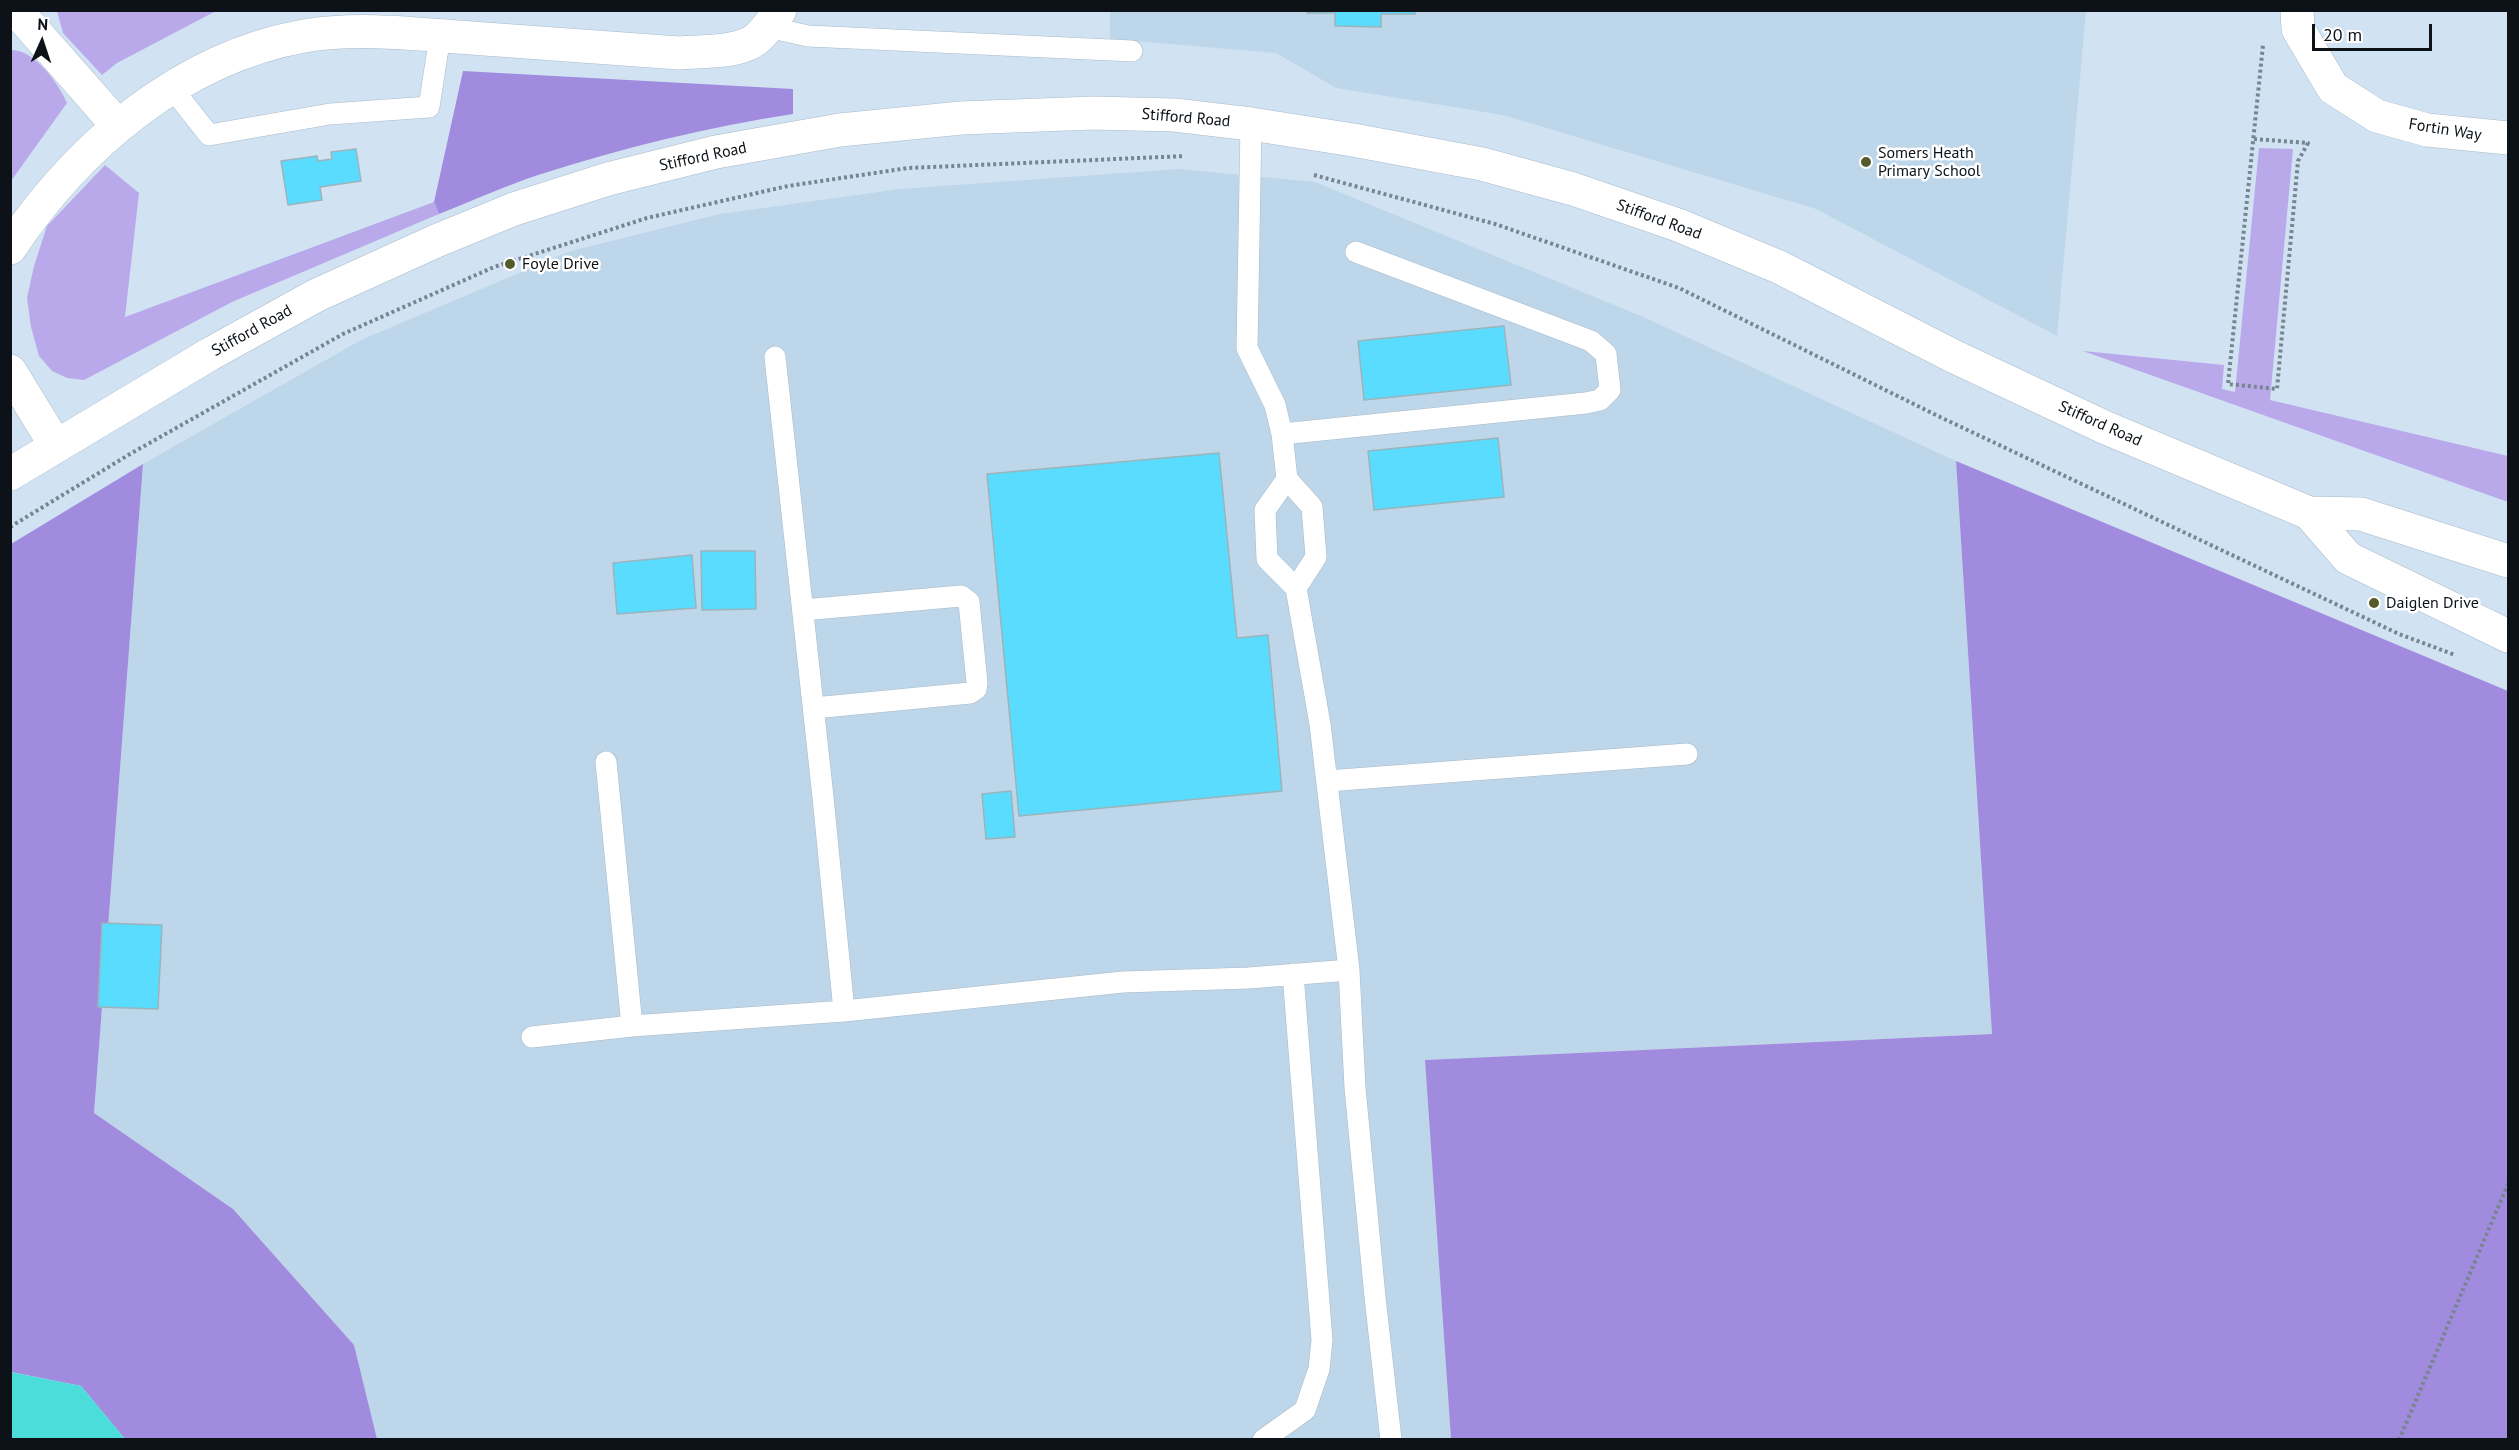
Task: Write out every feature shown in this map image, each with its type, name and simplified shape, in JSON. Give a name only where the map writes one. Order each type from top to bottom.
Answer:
[{"type":"main road","points":[[16,10],[118,126]]},
{"type":"main road","points":[[10,248],[22,230],[72,170],[118,126],[171,87],[209,66],[250,50],[303,36],[349,31],[679,53],[720,50],[750,44],[774,19]]},
{"type":"main road","name":"Fortin Way","points":[[2298,20],[2333,88],[2377,116],[2427,130],[2508,138]]},
{"type":"main road","name":"Stifford Road","points":[[10,474],[210,354],[317,296],[436,241],[514,209],[608,179],[716,152],[840,130],[961,118],[1093,113],[1174,115],[1353,140],[1482,164],[1574,189],[1678,225],[1779,267],[1953,356],[2104,427],[2309,513],[2361,514],[2508,561]]},
{"type":"main road","points":[[10,371],[56,446]]},
{"type":"main road","name":"Stifford Road","points":[[2309,513],[2348,558],[2508,636]]},
{"type":"lane","points":[[774,19],[808,36],[1132,51]]},
{"type":"lane","points":[[171,87],[209,135],[330,114],[429,106],[440,36]]},
{"type":"lane","points":[[1251,124],[1247,348],[1275,405],[1282,434],[1287,479],[1312,507],[1316,557],[1296,588]]},
{"type":"lane","points":[[1282,434],[1586,404],[1600,400],[1610,390],[1606,354],[1591,341],[1356,252]]},
{"type":"lane","points":[[775,357],[844,1011]]},
{"type":"lane","points":[[1287,479],[1265,510],[1267,560],[1296,588],[1320,724],[1349,970],[1355,1088],[1391,1440]]},
{"type":"lane","points":[[803,610],[961,596],[969,602],[976,689],[970,693],[813,708]]},
{"type":"lane","points":[[1327,782],[1687,754]]},
{"type":"lane","points":[[606,762],[632,1026]]},
{"type":"lane","points":[[532,1037],[632,1026],[844,1011],[1123,982],[1249,978],[1349,970]]},
{"type":"lane","points":[[1263,1440],[1305,1410],[1319,1370],[1322,1340],[1293,974]]},
{"type":"path","points":[[2254,139],[2308,143],[2298,161],[2277,389],[2228,384],[2263,39],[2298,20]]},
{"type":"path","points":[[10,526],[130,454],[343,334],[494,267],[647,218],[788,186],[908,168],[1188,156]]},
{"type":"path","points":[[1313,174],[1495,224],[1679,288],[1951,422],[2388,628],[2465,658]]},
{"type":"path","points":[[2399,1440],[2508,1184]]},
{"type":"shaded area","points":[[57,10],[216,11],[117,63],[102,75],[63,33]]},
{"type":"shaded area","name":"Somers Heath Primary School","points":[[1110,10],[2086,11],[2057,336],[1816,209],[1503,115],[1336,88],[1276,53],[1110,39]]},
{"type":"shaded area","points":[[11,50],[20,51],[37,61],[52,78],[67,103],[11,181]]},
{"type":"shaded area","points":[[463,71],[793,89],[793,114],[665,139],[601,156],[526,179],[439,214],[434,202]]},
{"type":"shaded area","points":[[2259,148],[2293,149],[2270,400],[2508,456],[2508,502],[2083,351],[2224,365],[2222,389],[2235,392]]},
{"type":"shaded area","points":[[105,165],[139,193],[125,317],[434,202],[439,214],[232,302],[84,380],[67,378],[52,371],[39,356],[31,327],[27,298],[34,266],[47,226]]},
{"type":"shaded area","points":[[1179,169],[1315,182],[1641,316],[1956,461],[1992,1034],[1425,1060],[1451,1439],[377,1439],[354,1345],[233,1209],[94,1113],[143,464],[361,340],[571,251],[720,214],[900,189]]},
{"type":"shaded area","points":[[1956,461],[2508,691],[2508,1439],[1451,1439],[1425,1060],[1992,1034]]},
{"type":"shaded area","points":[[143,464],[94,1113],[233,1209],[354,1345],[377,1439],[125,1439],[81,1386],[11,1372],[11,544]]},
{"type":"shaded area","points":[[10,1372],[81,1386],[125,1439],[11,1439]]},
{"type":"building","points":[[1307,10],[1415,10],[1415,14],[1381,14],[1381,27],[1335,26],[1335,13],[1307,13]]},
{"type":"building","points":[[356,149],[361,181],[320,187],[322,200],[288,205],[281,161],[317,156],[318,161],[332,159],[331,152]]},
{"type":"building","points":[[1504,326],[1511,385],[1364,400],[1358,341]]},
{"type":"building","points":[[1498,438],[1504,497],[1374,510],[1368,451]]},
{"type":"building","points":[[1219,453],[1237,638],[1268,635],[1282,791],[1019,816],[987,474]]},
{"type":"building","points":[[701,551],[755,551],[756,609],[702,610]]},
{"type":"building","points":[[692,555],[696,608],[617,614],[613,563]]},
{"type":"building","points":[[1011,791],[1015,837],[986,839],[982,794]]},
{"type":"building","points":[[102,923],[162,925],[158,1009],[98,1007]]},
{"type":"place","name":"Somers Heath Primary School","points":[[1866,162]]},
{"type":"place","name":"Foyle Drive","points":[[510,264]]},
{"type":"place","name":"Daiglen Drive","points":[[2374,603]]}]
